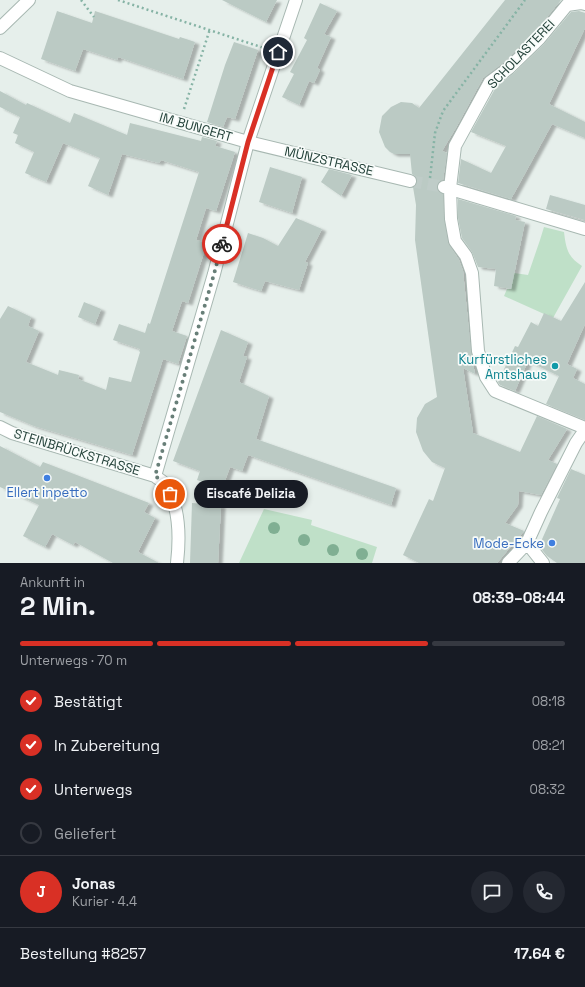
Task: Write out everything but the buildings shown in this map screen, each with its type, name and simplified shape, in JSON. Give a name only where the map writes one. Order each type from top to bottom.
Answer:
[{"type":"street","points":[[0,28],[29,0]]},
{"type":"street","points":[[248,142],[296,0]]},
{"type":"street","name":"SCHOLASTEREI","points":[[585,4],[580,2],[567,6],[539,39],[509,68],[490,82],[455,146],[447,188],[455,241],[466,256],[472,273],[478,351],[486,378],[495,391],[585,429]]},
{"type":"street","name":"IM BUNGERT","points":[[0,58],[70,91],[248,142],[214,274],[155,476]]},
{"type":"street","name":"MÜNZSTRASSE","points":[[248,142],[410,180]]},
{"type":"street","points":[[447,188],[585,229]]},
{"type":"street","name":"STEINBRÜCKSTRASSE","points":[[0,427],[12,433],[155,476],[165,483],[175,504],[179,541],[177,563]]},
{"type":"street","points":[[508,563],[527,543],[576,443],[585,429]]},
{"type":"street","points":[[527,543],[543,563]]},
{"type":"path","points":[[81,0],[94,18]]},
{"type":"path","points":[[118,0],[278,52]]},
{"type":"path","points":[[430,185],[435,133],[443,111],[526,0]]},
{"type":"path","points":[[180,123],[210,30]]},
{"type":"green space","points":[[544,227],[564,232],[568,252],[577,263],[582,266],[553,318],[504,296],[507,289],[511,289],[514,273],[528,275]]},
{"type":"green space","points":[[264,509],[312,520],[311,525],[377,547],[372,563],[239,563]]},
{"type":"tunnel","points":[[410,181],[444,187]]},
{"type":"way so far","points":[[170,494],[165,483],[155,476],[222,244]]},
{"type":"place","name":"Kurfürstliches Amtshaus","points":[[555,366]]},
{"type":"place","name":"Ellert inpetto","points":[[47,478]]},
{"type":"place","name":"Eiscafé Delizia","points":[[170,494]]},
{"type":"place","name":"Mode-Ecke","points":[[552,543]]},
{"type":"route","points":[[222,244],[248,142],[278,52]]}]
